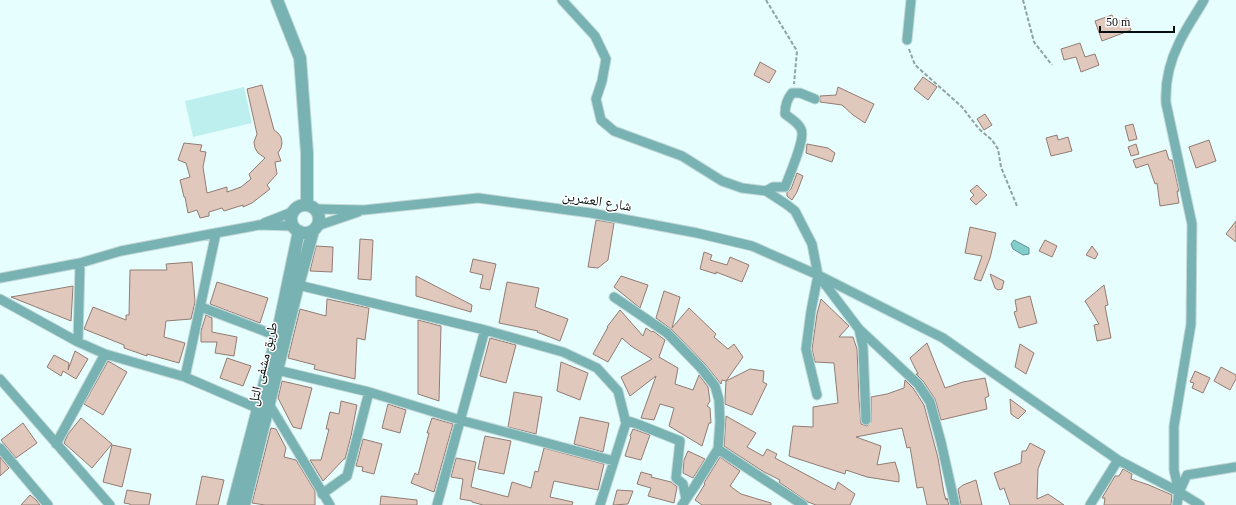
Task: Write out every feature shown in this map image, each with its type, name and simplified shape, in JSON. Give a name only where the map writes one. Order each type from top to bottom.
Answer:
[{"type":"street","points":[[277,0],[300,58],[311,206],[319,214],[320,220],[315,228]]},
{"type":"street","points":[[562,0],[571,4],[595,36],[606,59],[602,80],[596,99],[601,120],[614,131],[682,156],[722,181],[742,188],[766,191],[795,211],[812,244],[818,275],[811,310],[806,349],[817,395]]},
{"type":"street","points":[[907,40],[911,0]]},
{"type":"street","points":[[1179,492],[1174,470],[1174,426],[1191,324],[1192,224],[1166,103],[1166,88],[1172,60],[1179,43],[1204,0]]},
{"type":"street","points":[[766,191],[773,186],[785,187],[801,141],[802,130],[797,122],[785,114],[785,106],[792,93],[800,93],[815,99]]},
{"type":"street","name":"شارع العشرين","points":[[364,210],[478,198],[591,213],[697,232],[752,246],[818,275],[943,338],[1118,460],[1179,492],[1200,505]]},
{"type":"street","points":[[0,278],[80,263],[121,251],[259,225],[292,212],[300,205],[364,210]]},
{"type":"street","points":[[259,225],[296,229],[306,233],[315,228],[364,210]]},
{"type":"street","points":[[292,212],[291,219],[296,229]]},
{"type":"street","name":"طريق مشفى التل","points":[[244,505],[298,285],[315,228]]},
{"type":"street","name":"طريق مشفى التل","points":[[233,505],[257,408],[277,336],[296,229]]},
{"type":"street","points":[[185,377],[216,233]]},
{"type":"street","points":[[78,342],[80,263]]},
{"type":"street","points":[[818,275],[858,329],[918,384],[930,402],[941,442],[955,505]]},
{"type":"street","points":[[298,285],[485,330],[563,352],[597,368],[618,391],[626,423],[600,505]]},
{"type":"street","points":[[614,296],[667,333],[701,368],[715,386],[719,400],[720,422],[718,449],[684,502]]},
{"type":"street","points":[[0,299],[78,342],[105,354],[185,377],[257,408]]},
{"type":"street","points":[[201,306],[277,336]]},
{"type":"street","points":[[858,329],[863,347],[866,420]]},
{"type":"street","points":[[437,505],[485,330]]},
{"type":"street","points":[[56,444],[105,354]]},
{"type":"street","points":[[277,370],[369,392],[460,420],[614,461]]},
{"type":"street","points":[[0,378],[110,505]]},
{"type":"street","points":[[322,494],[347,476],[369,392]]},
{"type":"street","points":[[269,404],[330,505]]},
{"type":"street","points":[[625,420],[680,442],[676,478],[683,484],[684,502]]},
{"type":"street","points":[[0,448],[48,505]]},
{"type":"street","points":[[718,449],[803,505]]},
{"type":"street","points":[[1090,505],[1118,460]]},
{"type":"street","points":[[1177,505],[1179,492],[1188,475],[1236,467]]},
{"type":"path","points":[[766,0],[797,51],[795,78],[792,93]]},
{"type":"path","points":[[1023,0],[1034,42],[1052,65]]},
{"type":"path","points":[[907,40],[915,65],[962,107],[979,129],[992,140],[998,149],[1001,167],[1018,206]]},
{"type":"shaded area","points":[[244,87],[252,123],[193,137],[185,101]]},
{"type":"shaded area","points":[[1014,240],[1029,248],[1029,254],[1023,255],[1013,249],[1011,244]]},
{"type":"building","points":[[1112,15],[1115,22],[1127,18],[1131,30],[1102,41],[1095,21]]},
{"type":"building","points":[[1080,43],[1085,57],[1095,54],[1099,65],[1081,72],[1076,57],[1064,60],[1061,49]]},
{"type":"building","points":[[760,62],[776,71],[769,83],[754,75]]},
{"type":"building","points":[[923,77],[937,87],[928,100],[914,89]]},
{"type":"building","points":[[262,85],[274,130],[281,137],[282,143],[278,153],[281,161],[275,162],[277,174],[267,185],[270,189],[252,203],[243,207],[243,205],[224,211],[222,208],[209,212],[209,216],[200,218],[197,210],[188,213],[180,180],[190,177],[186,163],[178,160],[184,143],[202,145],[200,151],[206,152],[203,167],[207,193],[227,187],[227,192],[241,187],[251,179],[249,174],[265,158],[258,153],[255,148],[254,142],[257,134],[247,89]]},
{"type":"building","points":[[838,87],[874,104],[865,123],[842,105],[820,102],[820,96],[836,95]]},
{"type":"building","points":[[985,114],[992,125],[984,130],[977,119]]},
{"type":"building","points":[[1133,124],[1137,139],[1129,141],[1125,126]]},
{"type":"building","points":[[1057,135],[1058,140],[1068,137],[1072,151],[1051,156],[1046,138]]},
{"type":"building","points":[[1209,140],[1216,161],[1196,168],[1189,147]]},
{"type":"building","points":[[807,144],[828,148],[835,153],[832,162],[806,153]]},
{"type":"building","points":[[1136,144],[1139,154],[1131,156],[1128,147]]},
{"type":"building","points":[[1166,150],[1169,160],[1172,160],[1179,191],[1177,191],[1179,203],[1160,206],[1157,183],[1155,184],[1148,164],[1136,168],[1133,160]]},
{"type":"building","points":[[797,173],[803,176],[797,192],[792,200],[787,196],[787,192],[791,189]]},
{"type":"building","points":[[977,185],[987,195],[976,205],[970,199],[974,195],[970,191]]},
{"type":"building","points":[[596,220],[614,223],[608,260],[598,268],[588,267]]},
{"type":"building","points":[[1236,221],[1236,242],[1226,234]]},
{"type":"building","points":[[970,227],[996,233],[990,258],[981,281],[974,279],[982,256],[965,253]]},
{"type":"building","points":[[360,239],[373,240],[371,280],[358,279]]},
{"type":"building","points":[[1045,240],[1057,246],[1052,257],[1039,251]]},
{"type":"building","points":[[316,246],[333,247],[332,272],[310,271]]},
{"type":"building","points":[[1092,246],[1098,254],[1095,259],[1086,255]]},
{"type":"building","points":[[704,252],[712,255],[710,260],[727,265],[730,257],[749,265],[742,282],[716,272],[716,274],[700,269]]},
{"type":"building","points":[[473,259],[496,264],[490,290],[480,288],[483,275],[470,272]]},
{"type":"building","points":[[192,262],[195,302],[191,319],[166,321],[164,337],[185,343],[179,363],[147,354],[147,356],[124,348],[124,345],[84,329],[93,307],[126,320],[126,315],[129,315],[130,270],[167,270],[166,264]]},
{"type":"building","points":[[990,274],[1004,281],[1002,289],[998,290],[995,288]]},
{"type":"building","points":[[416,276],[472,305],[471,312],[416,296]]},
{"type":"building","points":[[621,276],[648,285],[640,308],[614,287]]},
{"type":"building","points":[[217,282],[268,298],[260,323],[210,304]]},
{"type":"building","points":[[507,282],[539,288],[535,307],[568,319],[560,341],[537,332],[538,331],[499,323]]},
{"type":"building","points":[[1104,285],[1108,305],[1105,306],[1111,338],[1097,341],[1094,325],[1099,324],[1085,301]]},
{"type":"building","points":[[73,286],[71,321],[11,297]]},
{"type":"building","points":[[664,291],[680,297],[672,328],[689,308],[716,334],[714,337],[728,349],[734,344],[743,357],[726,381],[722,380],[721,384],[705,364],[671,329],[656,318]]},
{"type":"building","points":[[1030,296],[1037,323],[1019,328],[1014,312],[1017,311],[1015,300]]},
{"type":"building","points":[[327,299],[369,308],[365,340],[357,338],[355,379],[314,369],[315,365],[288,358],[300,309],[326,316]]},
{"type":"building","points":[[821,299],[849,326],[839,337],[853,337],[857,349],[861,424],[867,426],[871,422],[871,397],[887,394],[904,388],[905,380],[913,388],[924,405],[938,458],[944,493],[949,505],[927,505],[923,487],[917,488],[910,447],[907,448],[902,428],[856,437],[881,446],[877,465],[895,462],[899,475],[899,482],[867,477],[846,470],[845,474],[789,456],[793,426],[813,427],[813,407],[838,403],[834,363],[815,362],[812,349],[817,314]]},
{"type":"building","points":[[620,310],[643,336],[646,328],[652,332],[653,331],[665,340],[659,357],[678,368],[675,384],[693,390],[699,375],[708,387],[710,401],[707,406],[710,408],[711,423],[709,423],[702,446],[669,426],[674,408],[660,404],[654,420],[641,418],[656,376],[630,396],[621,377],[652,359],[631,346],[622,338],[608,362],[593,354],[607,327]]},
{"type":"building","points":[[206,315],[212,318],[212,332],[237,337],[234,356],[215,353],[217,342],[201,342],[201,331]]},
{"type":"building","points":[[418,320],[441,326],[439,401],[418,394]]},
{"type":"building","points":[[490,338],[516,345],[506,383],[480,376]]},
{"type":"building","points":[[927,343],[945,388],[963,382],[985,378],[989,396],[985,398],[987,409],[941,420],[935,399],[923,381],[916,374],[918,374],[910,358]]},
{"type":"building","points":[[1020,344],[1034,353],[1026,374],[1015,367]]},
{"type":"building","points":[[75,351],[88,359],[76,379],[63,371],[61,376],[47,367],[54,355],[69,363],[68,370]]},
{"type":"building","points":[[227,358],[251,366],[243,386],[220,378]]},
{"type":"building","points":[[108,361],[127,372],[103,415],[84,404]]},
{"type":"building","points":[[561,362],[588,373],[580,400],[557,391]]},
{"type":"building","points":[[1221,367],[1236,375],[1236,379],[1230,390],[1214,381]]},
{"type":"building","points":[[750,369],[764,371],[763,382],[767,384],[752,415],[725,404],[726,381]]},
{"type":"building","points":[[1195,371],[1210,378],[1203,393],[1192,388],[1194,383],[1190,382]]},
{"type":"building","points":[[282,381],[312,388],[301,429],[293,427],[278,398]]},
{"type":"building","points":[[514,392],[542,397],[536,434],[508,427]]},
{"type":"building","points":[[1010,399],[1026,411],[1018,419],[1011,414]]},
{"type":"building","points":[[341,401],[357,405],[351,436],[345,459],[323,481],[310,460],[321,460],[329,429],[326,429],[330,412],[339,414]]},
{"type":"building","points":[[388,404],[406,410],[400,433],[382,428]]},
{"type":"building","points":[[726,416],[756,433],[747,447],[763,456],[767,449],[777,454],[775,458],[835,490],[838,482],[855,494],[850,505],[816,505],[808,502],[779,482],[780,480],[764,472],[724,446]]},
{"type":"building","points":[[580,417],[609,423],[603,452],[574,444]]},
{"type":"building","points":[[81,418],[112,444],[92,468],[64,443],[68,434]]},
{"type":"building","points":[[432,418],[453,424],[434,492],[411,483],[415,473],[418,475],[429,433],[427,433]]},
{"type":"building","points":[[23,423],[37,443],[16,458],[1,440]]},
{"type":"building","points":[[271,428],[276,429],[286,448],[284,457],[296,460],[315,491],[315,505],[265,505],[252,503]]},
{"type":"building","points":[[633,429],[650,435],[641,460],[625,456]]},
{"type":"building","points":[[485,436],[511,441],[504,474],[478,469]]},
{"type":"building","points":[[363,439],[382,444],[374,474],[362,471],[363,467],[356,466]]},
{"type":"building","points":[[1030,443],[1045,451],[1038,469],[1037,499],[1048,494],[1064,505],[1010,505],[1004,488],[1000,490],[994,473],[1021,463],[1022,451],[1026,451]]},
{"type":"building","points":[[112,445],[131,449],[122,487],[103,482]]},
{"type":"building","points":[[544,448],[604,464],[598,490],[554,481],[550,497],[573,502],[572,505],[483,505],[460,499],[463,479],[451,477],[456,458],[476,462],[471,487],[508,497],[512,482],[531,488],[535,471],[538,472]]},
{"type":"building","points":[[688,451],[705,459],[693,478],[683,473],[684,460]]},
{"type":"building","points":[[0,457],[9,468],[0,476]]},
{"type":"building","points":[[720,457],[740,471],[730,486],[741,494],[771,503],[771,505],[702,505],[695,500]]},
{"type":"building","points":[[1123,469],[1132,474],[1131,479],[1172,495],[1171,505],[1104,505],[1105,498],[1102,498],[1115,476],[1119,476]]},
{"type":"building","points":[[641,472],[652,475],[651,477],[671,482],[677,487],[674,503],[648,496],[651,488],[637,484]]},
{"type":"building","points":[[202,476],[224,480],[218,505],[196,505]]},
{"type":"building","points":[[976,480],[982,505],[961,505],[958,489],[963,485]]},
{"type":"building","points":[[127,490],[151,494],[149,505],[130,505],[124,503]]},
{"type":"building","points":[[617,490],[633,491],[628,504],[613,505]]},
{"type":"building","points":[[30,495],[36,500],[40,505],[21,505]]},
{"type":"building","points":[[381,496],[417,500],[417,505],[380,505]]}]
